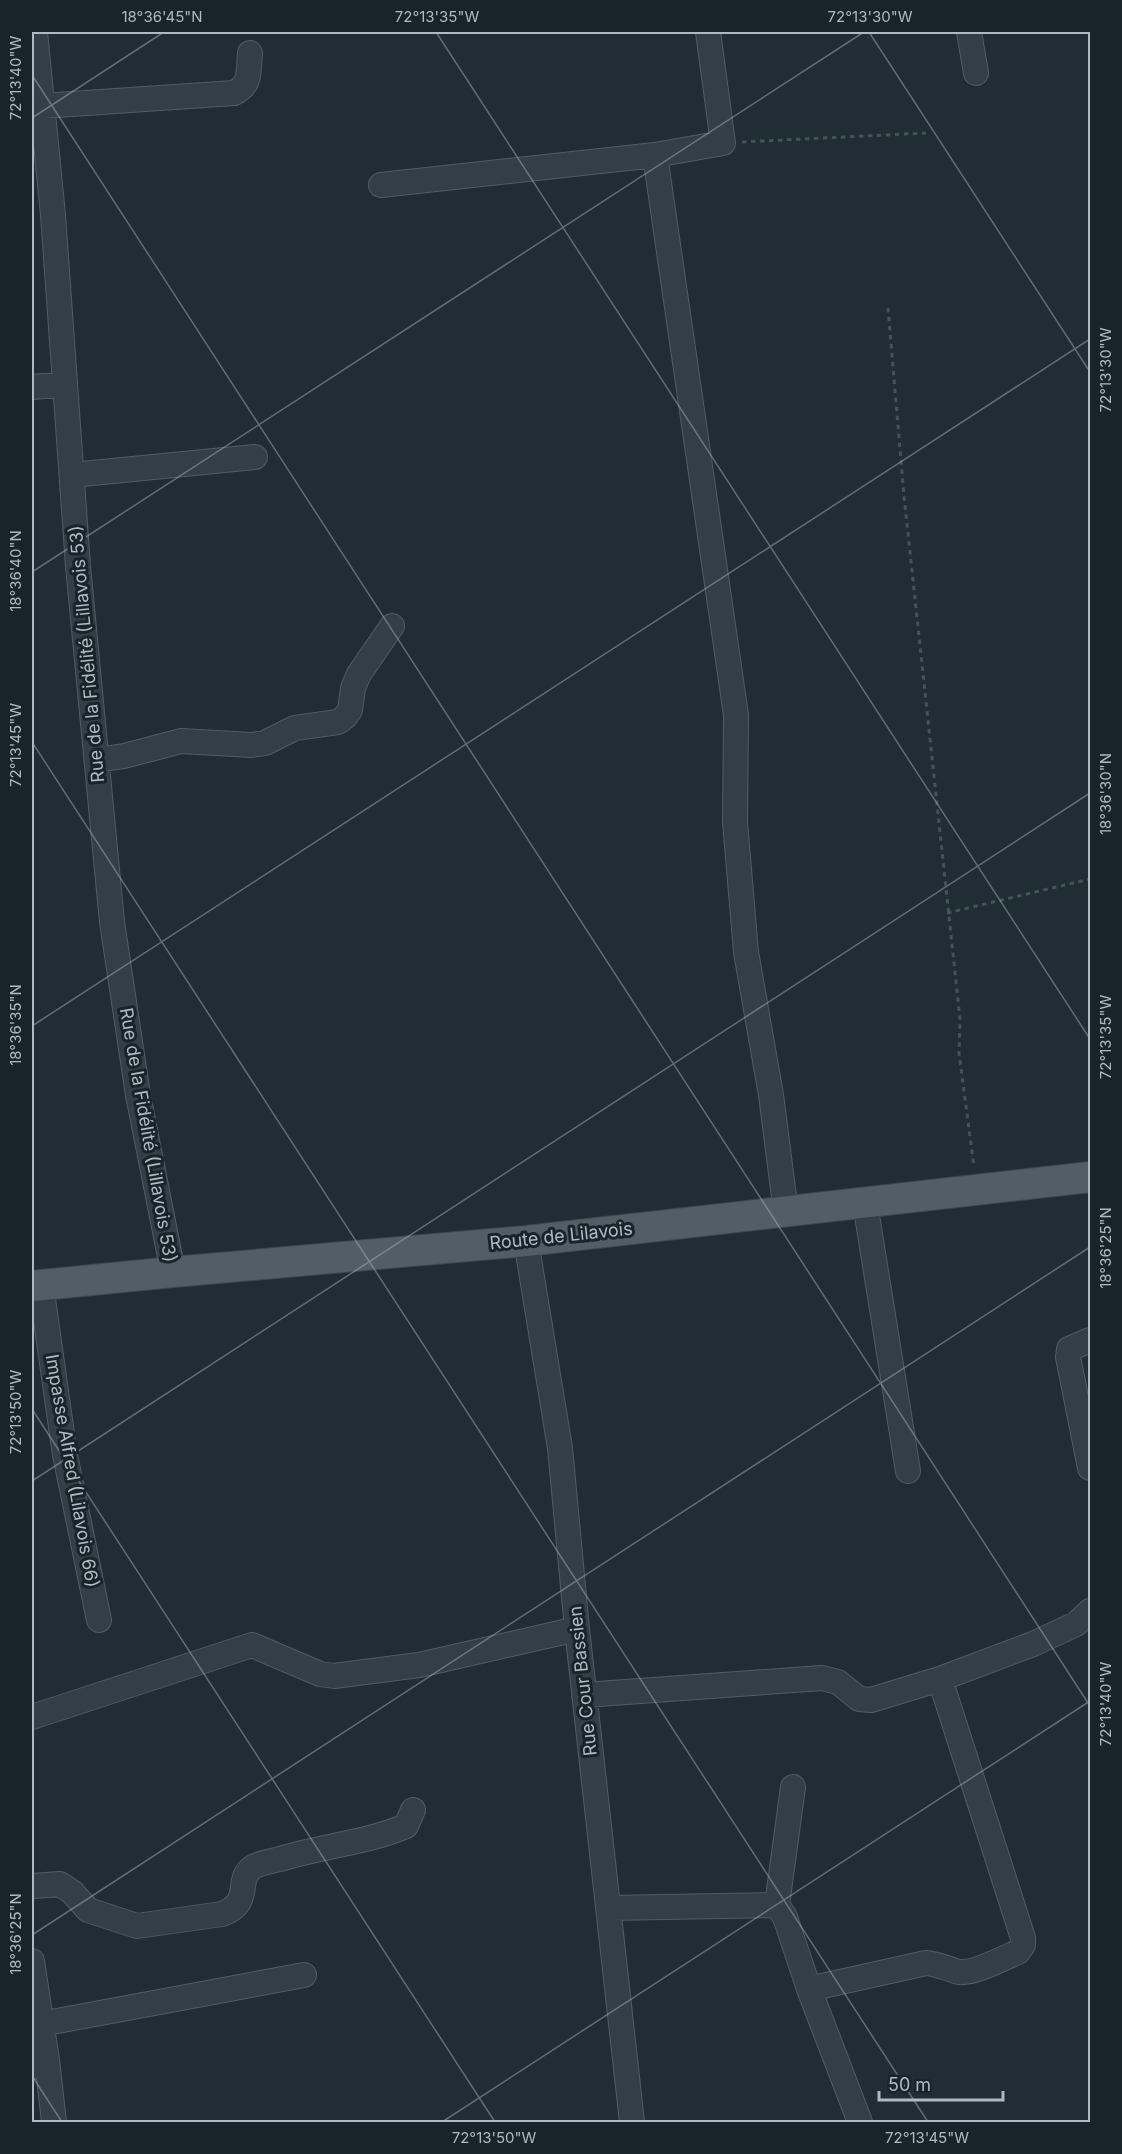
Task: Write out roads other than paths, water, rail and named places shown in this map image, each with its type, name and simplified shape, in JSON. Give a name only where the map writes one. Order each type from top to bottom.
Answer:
[{"type":"main road","name":"Route de Lilavois","points":[[36,1286],[526,1240],[1090,1177]]},
{"type":"street","name":"Rue de la Fidélité (Lillavois 53)","points":[[35,32],[42,105],[42,217],[65,384],[113,933],[138,1095],[173,1272]]},
{"type":"street","points":[[381,185],[655,154],[723,143],[708,32]]},
{"type":"street","points":[[969,32],[976,73]]},
{"type":"street","points":[[42,105],[234,93],[242,89],[248,81],[250,53]]},
{"type":"street","points":[[655,154],[736,715],[735,822],[746,952],[771,1095],[786,1212]]},
{"type":"street","points":[[32,387],[65,384]]},
{"type":"street","points":[[72,475],[255,457]]},
{"type":"street","points":[[97,760],[124,756],[181,741],[252,746],[265,743],[295,728],[338,722],[350,711],[353,688],[359,674],[392,626]]},
{"type":"street","points":[[865,1203],[908,1471]]},
{"type":"street","name":"Rue Cour Bassien","points":[[526,1240],[560,1448],[584,1695],[632,2122]]},
{"type":"street","name":"Impasse Alfred (Lilavois 66)","points":[[36,1286],[65,1455],[99,1620]]},
{"type":"street","points":[[1090,1340],[1069,1349],[1068,1357],[1090,1468]]},
{"type":"street","points":[[584,1695],[822,1678],[838,1682],[859,1699],[871,1700],[940,1679],[1033,1644],[1076,1624],[1090,1611]]},
{"type":"street","points":[[32,1717],[252,1646],[320,1674],[334,1676],[419,1665],[577,1629]]},
{"type":"street","points":[[809,1989],[926,1963],[962,1972],[973,1971],[1018,1952],[1023,1946],[1023,1938],[940,1679]]},
{"type":"street","points":[[793,1787],[777,1905],[785,1917],[809,1989],[860,2122]]},
{"type":"street","points":[[32,1886],[60,1884],[72,1892],[88,1910],[137,1926],[222,1914],[233,1910],[241,1899],[245,1877],[253,1867],[300,1852],[387,1834],[406,1826],[412,1810]]},
{"type":"street","points":[[608,1908],[777,1905]]},
{"type":"street","points":[[32,1961],[41,2024],[39,2063],[54,2122]]},
{"type":"street","points":[[41,2024],[304,1975]]}]
